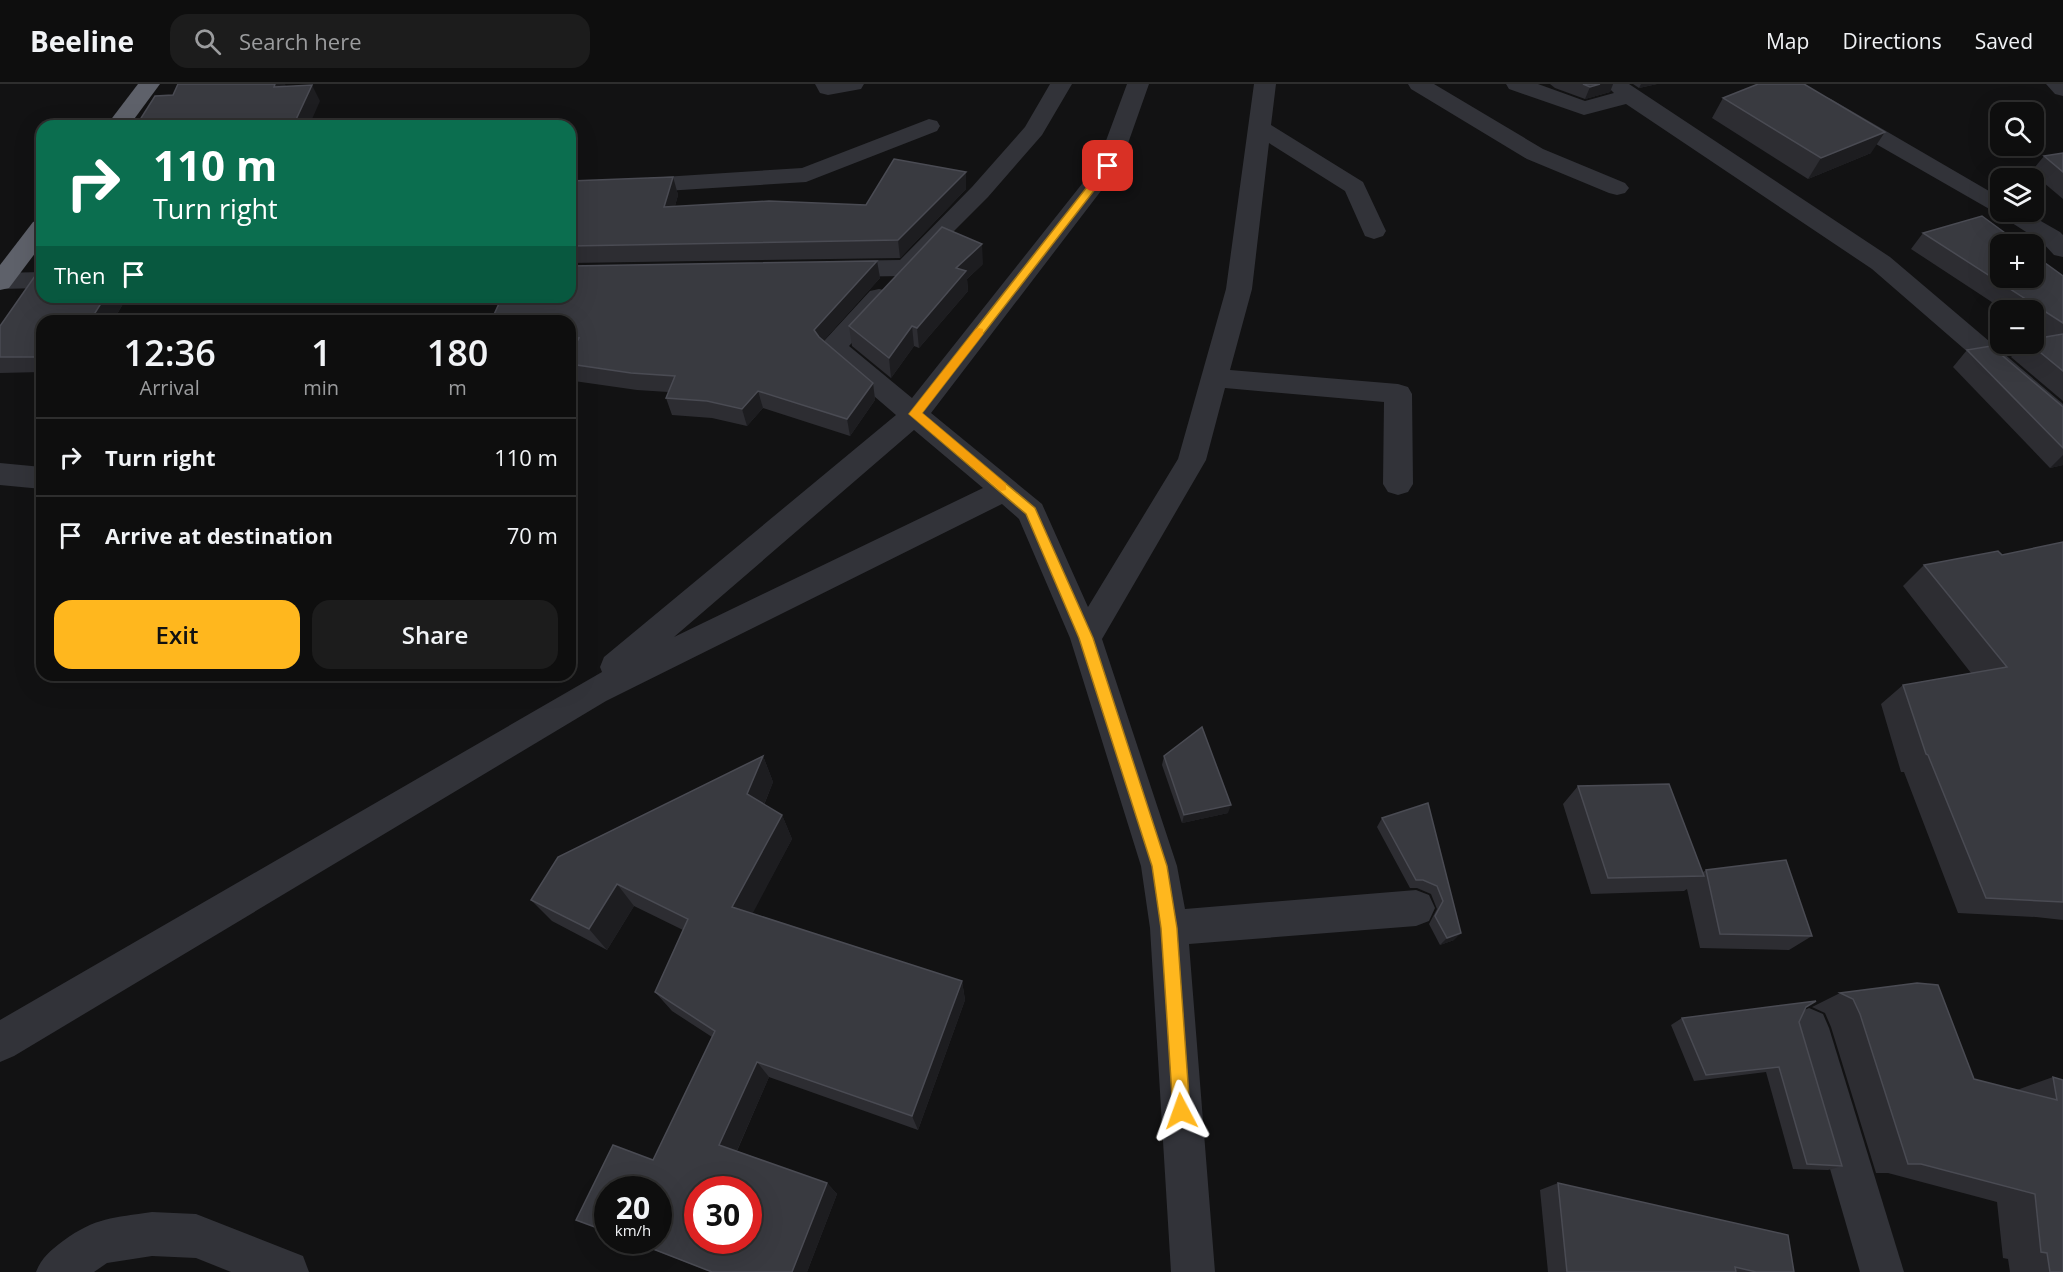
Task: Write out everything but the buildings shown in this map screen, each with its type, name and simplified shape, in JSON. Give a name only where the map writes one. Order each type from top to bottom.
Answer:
[{"type":"highway","points":[[122,120],[149,84]]},
{"type":"highway","points":[[0,282],[36,235]]},
{"type":"street","points":[[826,84],[828,88],[853,84]]},
{"type":"street","points":[[1061,84],[1034,130],[980,192],[833,347],[1031,512],[1086,638],[1159,866],[1169,928],[1192,1272]]},
{"type":"street","points":[[570,705],[915,414],[1108,166],[1138,84]]},
{"type":"street","points":[[1086,638],[1192,460],[1239,288],[1265,84]]},
{"type":"street","points":[[1419,84],[1536,154],[1617,188]]},
{"type":"street","points":[[1517,84],[1584,108],[1622,90],[1881,263],[2063,419]]},
{"type":"street","points":[[1777,84],[1823,104],[1990,202]]},
{"type":"street","points":[[2057,84],[2063,89]]},
{"type":"street","points":[[576,190],[806,175],[929,126]]},
{"type":"street","points":[[1260,128],[1355,187],[1374,231]]},
{"type":"street","points":[[2025,222],[2051,237],[2063,249]]},
{"type":"street","points":[[810,270],[906,268]]},
{"type":"street","points":[[0,282],[36,280]]},
{"type":"street","points":[[1215,378],[1398,394],[1398,484]]},
{"type":"street","points":[[0,474],[36,477]]},
{"type":"street","points":[[0,1042],[570,705],[1005,490]]},
{"type":"street","points":[[1169,928],[1416,908]]},
{"type":"street","points":[[1809,1028],[1882,1272]]},
{"type":"street","points":[[58,1272],[98,1242],[152,1234],[196,1236],[287,1272]]},
{"type":"slow traffic","points":[[979,331],[915,414],[1001,487]]},
{"type":"route","points":[[1108,166],[915,414],[1031,512],[1086,638],[1159,866],[1169,928],[1181,1111]]}]
